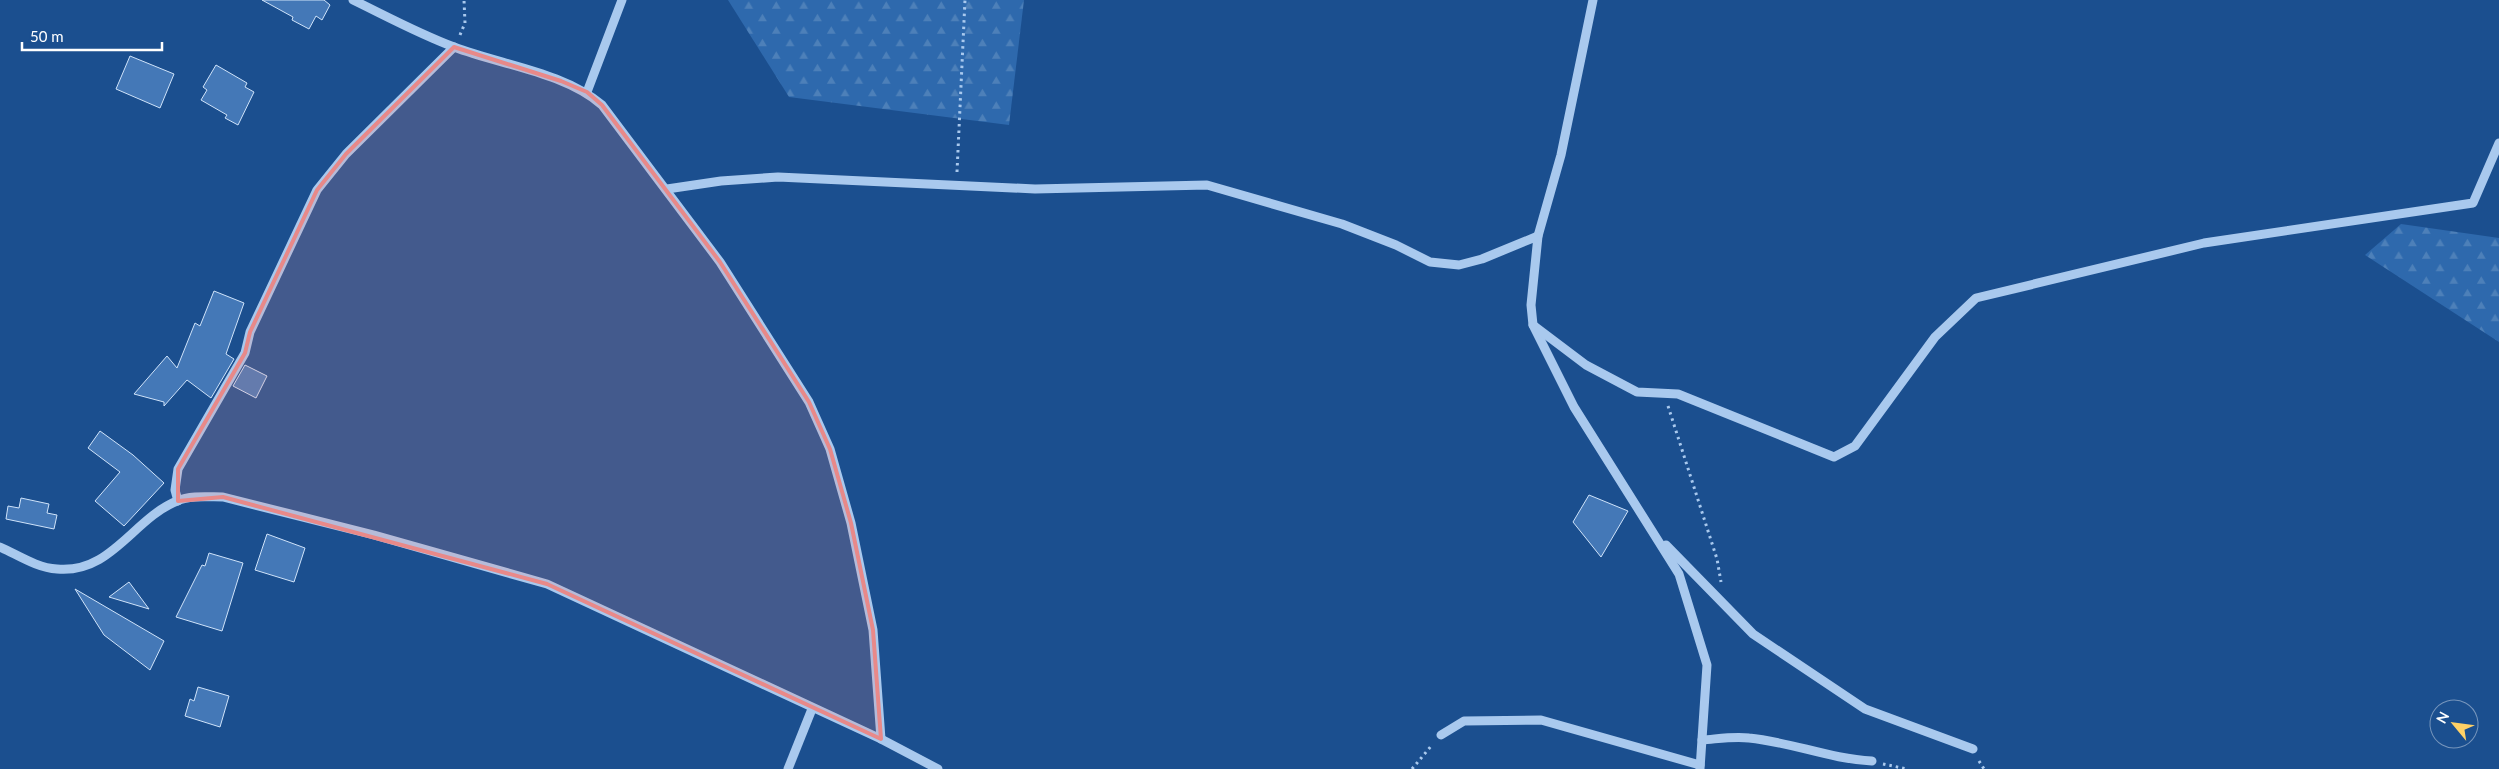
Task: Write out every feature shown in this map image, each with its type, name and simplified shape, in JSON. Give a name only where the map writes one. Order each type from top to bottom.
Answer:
[{"type":"street","points":[[353,0],[454,47],[587,92],[602,105],[720,262],[809,402],[830,449],[851,523],[872,630],[881,740]]},
{"type":"street","points":[[587,92],[622,0]]},
{"type":"street","points":[[1441,735],[1464,721],[1541,720],[1700,767],[1707,665],[1679,574],[1574,407],[1533,325],[1532,305],[1538,236],[1562,156],[1592,0]]},
{"type":"street","points":[[178,501],[175,490],[178,469],[245,353],[250,332],[317,190],[346,154],[454,47]]},
{"type":"street","points":[[1533,325],[1586,365],[1637,392],[1678,394],[1834,457],[1855,446],[1935,337],[1976,298],[2204,243],[2473,203],[2499,143]]},
{"type":"street","points":[[667,189],[720,181],[778,177],[1035,189],[1207,185],[1342,224],[1396,245],[1430,262],[1459,265],[1482,259],[1538,236]]},
{"type":"street","points":[[0,547],[38,565],[56,569],[76,569],[103,559],[158,512],[178,501],[198,497],[223,497],[374,535],[546,584],[881,740],[938,769]]},
{"type":"street","points":[[1653,533],[1753,634],[1864,709],[1973,749]]},
{"type":"street","points":[[788,769],[812,709]]},
{"type":"street","points":[[1702,740],[1748,737],[1803,747],[1853,760],[1872,761]]},
{"type":"path","points":[[454,47],[465,23],[464,0]]},
{"type":"path","points":[[957,184],[965,0]]},
{"type":"path","points":[[1664,394],[1717,559],[1727,607]]},
{"type":"path","points":[[1412,769],[1441,735]]},
{"type":"path","points":[[1872,761],[1907,769]]},
{"type":"highlighted area","points":[[454,47],[561,81],[587,92],[602,105],[720,262],[809,402],[830,449],[851,523],[873,630],[881,739],[547,584],[223,497],[178,501],[178,469],[245,353],[250,332],[317,190],[346,154]]},
{"type":"green space","points":[[728,0],[1024,0],[1009,125],[789,97]]},
{"type":"green space","points":[[2401,224],[2499,238],[2499,342],[2365,255]]},
{"type":"building","points":[[262,0],[324,0],[330,5],[322,20],[316,16],[309,29],[292,20],[293,17]]},
{"type":"building","points":[[130,56],[174,74],[160,108],[116,89]]},
{"type":"building","points":[[216,65],[247,83],[245,87],[254,92],[238,125],[225,118],[227,115],[201,100],[207,90],[203,87]]},
{"type":"building","points":[[214,291],[244,303],[226,354],[234,359],[211,398],[187,380],[164,406],[164,402],[134,394],[167,356],[177,368],[195,323],[200,326]]},
{"type":"building","points":[[245,365],[267,376],[256,398],[233,386]]},
{"type":"building","points":[[100,431],[133,455],[164,483],[124,526],[95,501],[120,472],[88,448]]},
{"type":"building","points":[[1589,495],[1628,511],[1601,557],[1573,522]]},
{"type":"building","points":[[21,498],[49,504],[47,513],[57,515],[54,529],[6,519],[8,506],[19,508]]},
{"type":"building","points":[[267,534],[305,548],[294,582],[255,570]]},
{"type":"building","points":[[209,553],[243,563],[222,631],[176,617],[202,565],[205,566]]},
{"type":"building","points":[[129,582],[149,609],[109,597]]},
{"type":"building","points":[[75,589],[164,641],[150,670],[104,635]]},
{"type":"building","points":[[198,687],[229,696],[220,727],[185,716],[190,699],[194,701]]}]
